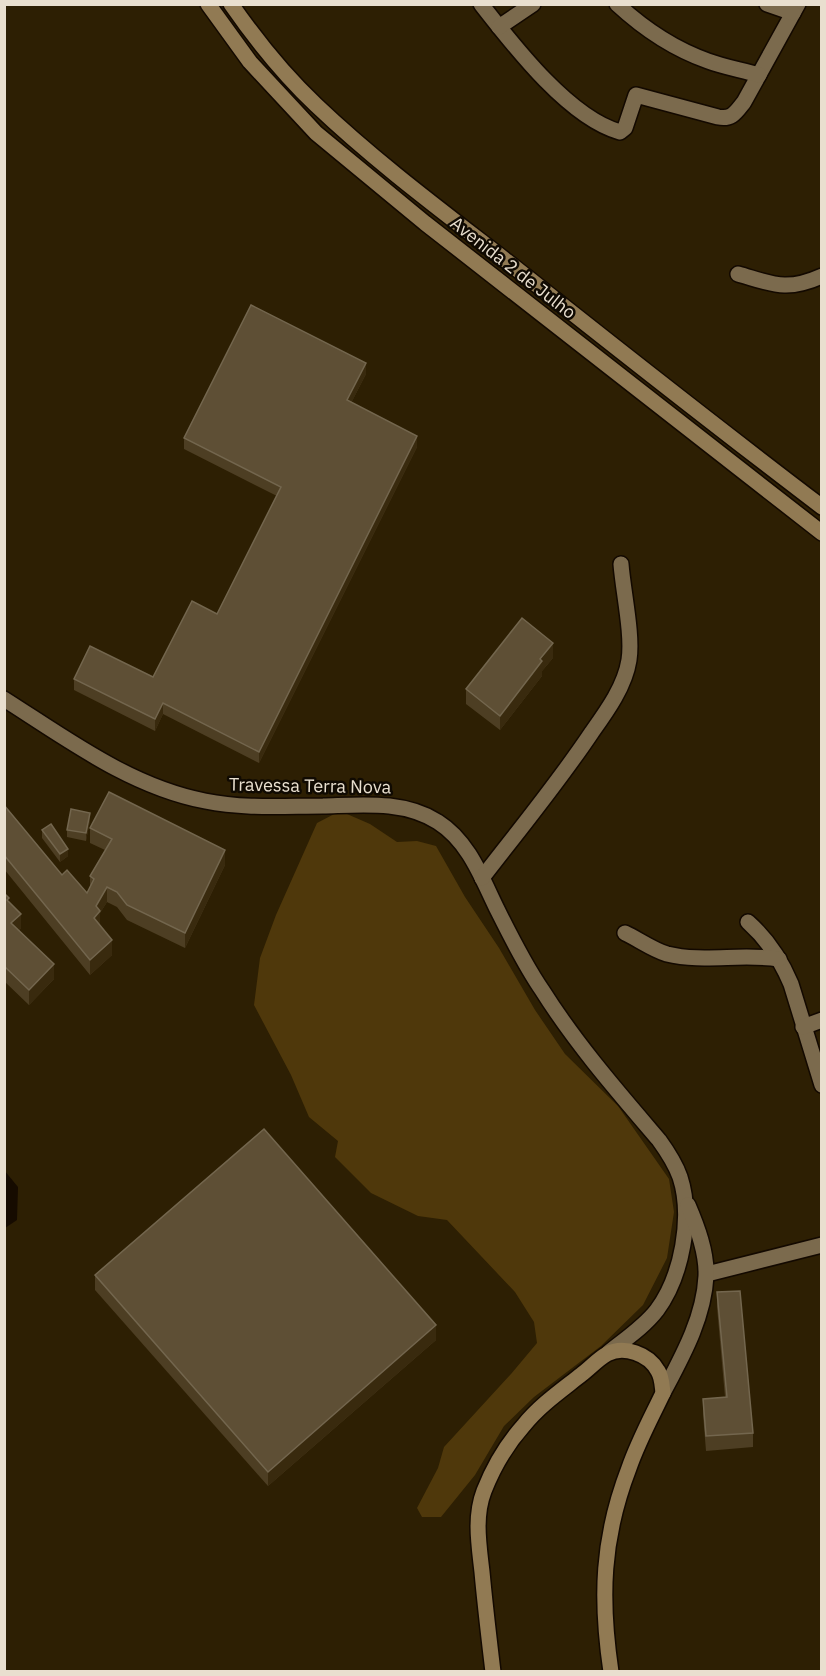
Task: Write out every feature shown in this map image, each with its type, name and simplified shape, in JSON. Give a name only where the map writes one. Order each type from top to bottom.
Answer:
[{"type":"main road","name":"Avenida 2 de Julho","points":[[208,4],[250,62],[316,133],[425,223],[822,533]]},
{"type":"main road","name":"Avenida 2 de Julho","points":[[231,4],[287,75],[314,104],[351,137],[441,210],[822,507]]},
{"type":"main road","points":[[493,1671],[477,1523],[483,1493],[497,1462],[523,1425],[608,1353],[632,1351],[643,1356],[658,1370],[662,1379],[663,1393],[629,1467],[610,1533],[603,1599],[611,1671]]},
{"type":"street","points":[[481,4],[545,80],[603,125],[620,132],[625,128],[636,95],[726,119],[735,115],[796,9],[768,4]]},
{"type":"street","points":[[499,27],[533,4]]},
{"type":"street","points":[[617,4],[639,24],[667,43],[710,62],[759,75]]},
{"type":"street","points":[[738,274],[782,286],[804,284],[822,276]]},
{"type":"street","points":[[482,878],[567,769],[613,700],[626,674],[630,658],[621,564]]},
{"type":"street","name":"Travessa Terra Nova","points":[[4,699],[128,774],[181,795],[238,806],[375,804],[400,807],[427,816],[447,828],[466,850],[523,959],[555,1010],[573,1036],[660,1140],[680,1177],[684,1197]]},
{"type":"street","points":[[748,922],[779,959],[791,984],[822,1085]]},
{"type":"street","points":[[625,933],[664,953],[692,958],[752,956],[779,959]]},
{"type":"street","points":[[803,1027],[822,1020]]},
{"type":"street","points":[[663,1393],[684,1353],[696,1322],[707,1275],[700,1237],[684,1197]]},
{"type":"street","points":[[608,1353],[656,1311],[675,1278],[685,1231],[684,1197]]},
{"type":"street","points":[[707,1275],[822,1245]]},
{"type":"shaded area","points":[[340,811],[370,824],[397,842],[417,841],[436,846],[535,1010],[565,1054],[618,1106],[669,1179],[674,1212],[667,1258],[643,1305],[601,1346],[534,1397],[504,1426],[475,1475],[441,1517],[422,1517],[417,1508],[438,1468],[444,1447],[537,1343],[534,1322],[515,1292],[447,1220],[418,1216],[371,1193],[335,1157],[338,1141],[309,1117],[291,1075],[254,1005],[260,958],[276,915],[317,823]]},
{"type":"shaded area","points":[[4,1170],[18,1187],[17,1220],[5,1228]]},
{"type":"building","points":[[251,305],[366,363],[347,400],[417,436],[259,752],[163,703],[155,719],[74,679],[90,646],[153,677],[192,601],[217,614],[281,487],[184,438]]},
{"type":"building","points":[[522,618],[553,643],[500,716],[466,689]]},
{"type":"building","points":[[109,792],[225,850],[185,933],[127,905],[117,892],[107,887],[96,906],[100,911],[94,918],[112,940],[90,960],[4,855],[4,805],[62,875],[67,870],[87,893],[94,879],[90,876],[112,839],[90,828]]},
{"type":"building","points":[[71,809],[90,813],[86,833],[67,830]]},
{"type":"building","points":[[51,824],[68,849],[60,854],[42,830]]},
{"type":"building","points":[[4,893],[9,898],[7,900],[21,914],[11,923],[54,964],[29,990],[4,966]]},
{"type":"building","points":[[264,1129],[436,1325],[268,1472],[95,1275]]},
{"type":"building","points":[[740,1291],[753,1433],[706,1436],[703,1399],[727,1397],[717,1292]]}]
